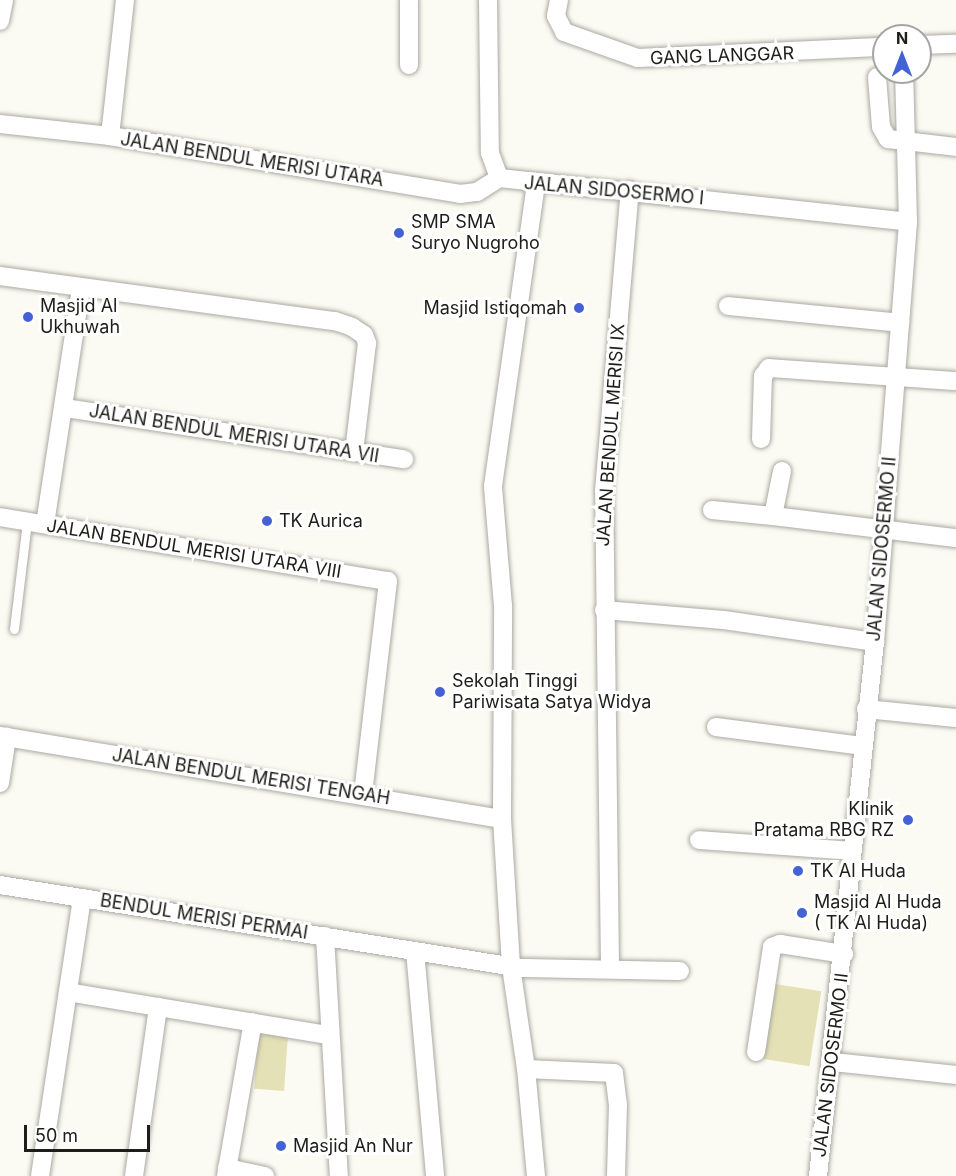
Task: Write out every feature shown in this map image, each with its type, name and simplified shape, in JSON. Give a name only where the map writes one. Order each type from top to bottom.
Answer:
[{"type":"street","points":[[0,21],[4,0]]},
{"type":"street","points":[[110,136],[125,0]]},
{"type":"street","points":[[409,0],[409,64]]},
{"type":"street","name":"JALAN SIDOSERMO I","points":[[488,0],[490,153],[499,178],[630,190],[908,222]]},
{"type":"street","name":"GANG LANGGAR","points":[[559,0],[556,16],[564,32],[638,58],[872,48]]},
{"type":"street","points":[[932,45],[956,44]]},
{"type":"street","points":[[879,84],[883,132],[892,141],[956,147]]},
{"type":"street","name":"JALAN SIDOSERMO II","points":[[818,1176],[833,1062],[862,746],[875,642],[908,222],[909,143],[905,84]]},
{"type":"street","name":"JALAN BENDUL MERISI UTARA","points":[[0,123],[110,136],[460,194],[477,192],[499,178]]},
{"type":"street","points":[[536,182],[494,458],[503,606],[502,819],[524,967],[526,1069],[536,1176]]},
{"type":"street","name":"JALAN BENDUL MERISI IX","points":[[610,968],[604,491],[630,190]]},
{"type":"street","points":[[0,276],[335,321],[352,327],[363,335],[367,343],[354,452]]},
{"type":"street","points":[[36,523],[65,408],[81,288]]},
{"type":"street","points":[[728,306],[900,323]]},
{"type":"street","points":[[761,439],[763,376],[769,368],[956,381]]},
{"type":"street","name":"JALAN BENDUL MERISI UTARA VII","points":[[65,408],[404,459]]},
{"type":"street","points":[[773,516],[782,471]]},
{"type":"street","points":[[711,510],[956,538]]},
{"type":"street","name":"JALAN BENDUL MERISI UTARA VIII","points":[[0,517],[388,581],[363,795]]},
{"type":"street","points":[[604,610],[724,620],[875,642]]},
{"type":"street","points":[[866,709],[956,718]]},
{"type":"street","points":[[716,727],[862,746]]},
{"type":"street","points":[[0,783],[3,736]]},
{"type":"street","name":"JALAN BENDUL MERISI TENGAH","points":[[3,736],[502,819]]},
{"type":"street","points":[[699,840],[852,851]]},
{"type":"street","name":"BENDUL MERISI PERMAI","points":[[0,885],[524,967],[680,971]]},
{"type":"street","name":"BENDUL MERISI PERMAI","points":[[40,1176],[82,898]]},
{"type":"street","name":"BENDUL MERISI PERMAI","points":[[325,936],[328,1035],[339,1176]]},
{"type":"street","name":"JALAN SIDOSERMO II","points":[[756,1052],[772,947],[780,945],[844,954]]},
{"type":"street","points":[[415,951],[435,1176]]},
{"type":"street","points":[[68,992],[328,1035]]},
{"type":"street","points":[[134,1176],[158,1007]]},
{"type":"street","points":[[253,1022],[227,1172],[265,1176]]},
{"type":"street","points":[[833,1062],[956,1075]]},
{"type":"street","points":[[526,1069],[615,1075],[616,1176]]},
{"type":"lane","points":[[14,629],[36,523]]},
{"type":"shaded area","points":[[769,983],[821,991],[809,1066],[757,1058]]},
{"type":"shaded area","points":[[258,1034],[288,1036],[284,1091],[254,1089]]},
{"type":"place","name":"SMP SMA Suryo Nugroho","points":[[399,233]]},
{"type":"place","name":"Masjid Istiqomah","points":[[579,308]]},
{"type":"place","name":"Masjid Al Ukhuwah","points":[[28,317]]},
{"type":"place","name":"TK Aurica","points":[[267,521]]},
{"type":"place","name":"Sekolah Tinggi Pariwisata Satya Widya","points":[[440,692]]},
{"type":"place","name":"Klinik Pratama RBG RZ","points":[[908,820]]},
{"type":"place","name":"TK Al Huda","points":[[798,871]]},
{"type":"place","name":"Masjid Al Huda ( TK Al Huda)","points":[[802,913]]},
{"type":"place","name":"Masjid An Nur","points":[[281,1146]]}]
